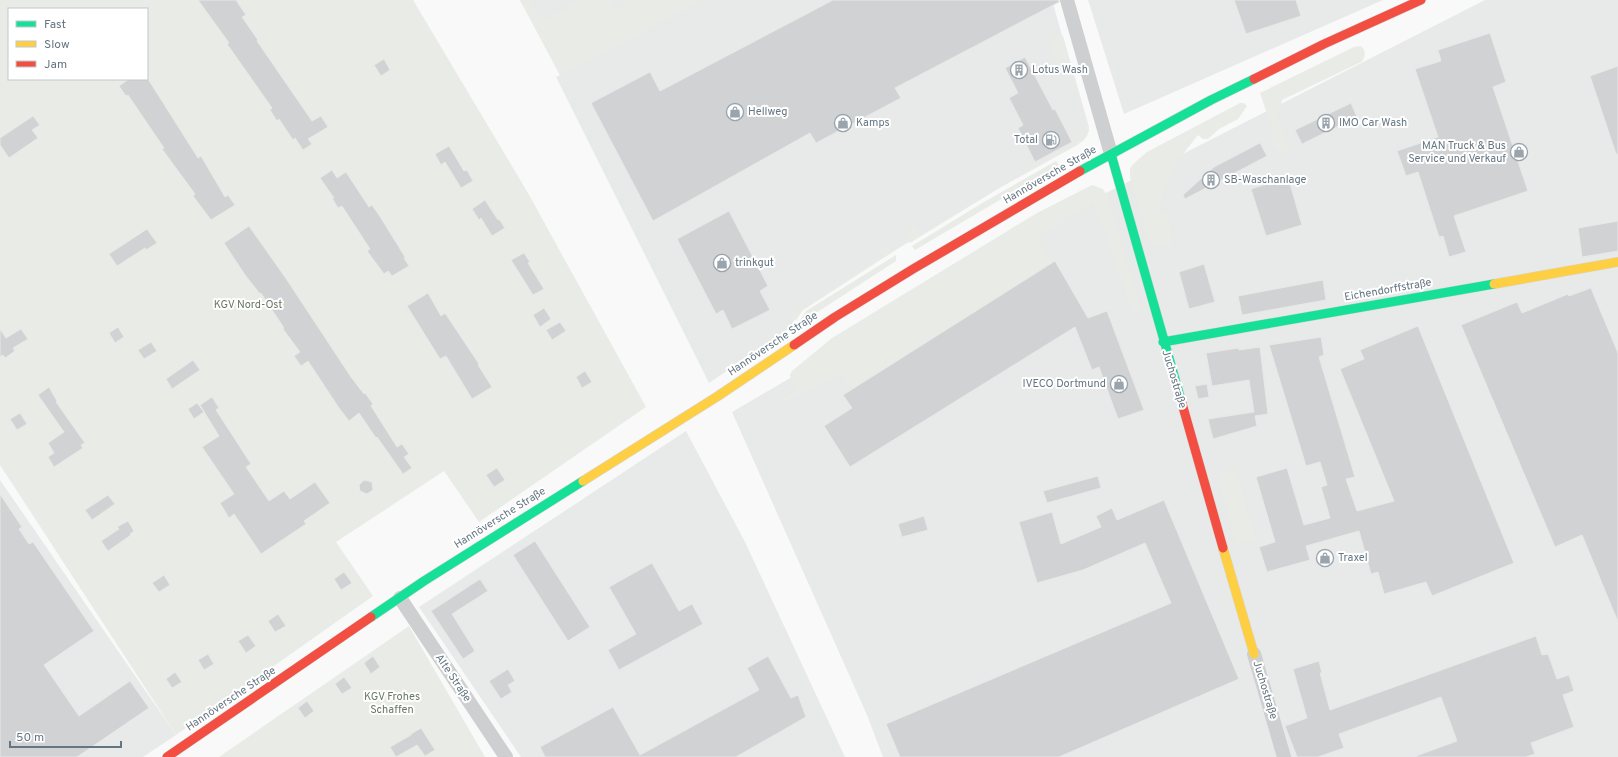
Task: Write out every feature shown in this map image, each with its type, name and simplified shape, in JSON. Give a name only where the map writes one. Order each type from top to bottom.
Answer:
[{"type":"main road","name":"Hannöversche Straße","points":[[167,757],[474,549],[718,396],[842,313],[1024,203],[1211,100],[1324,44],[1421,0]]},
{"type":"main road","name":"Juchostraße","points":[[1111,154],[1163,342],[1254,654]]},
{"type":"main road","name":"Eichendorffstraße","points":[[1163,342],[1618,262]]},
{"type":"street","name":"Juchostraße","points":[[1067,0],[1111,154]]},
{"type":"street","name":"Alte Straße","points":[[400,598],[506,757]]},
{"type":"street","name":"Juchostraße","points":[[1254,654],[1284,757]]},
{"type":"shaded area","points":[[520,0],[1052,0],[1089,131],[1084,140],[1077,145],[1001,187],[894,251],[803,310],[786,331],[709,383],[556,77],[560,75]]},
{"type":"shaded area","points":[[1088,0],[1383,0],[1124,114]]},
{"type":"shaded area","points":[[1485,0],[1618,0],[1618,757],[883,757],[867,715],[732,412],[1102,195]]},
{"type":"shaded area","points":[[686,431],[745,542],[845,757],[521,757],[419,607]]},
{"type":"shaded area","points":[[0,480],[176,735],[143,757],[0,757]]},
{"type":"green space","name":"KGV Nord-Ost","points":[[0,0],[413,0],[528,193],[646,407],[479,522],[444,471],[336,542],[373,596],[176,735],[0,465]]},
{"type":"green space","points":[[520,0],[528,0],[538,16],[545,19],[582,0],[610,0],[615,9],[626,4],[624,0],[703,0],[560,75]]},
{"type":"green space","points":[[1063,36],[1089,127],[1087,136],[1077,145],[1001,187],[910,243],[907,235],[909,230],[915,225],[920,234],[1085,136],[1087,127],[1070,67],[1057,68],[1051,46],[1053,39]]},
{"type":"green space","points":[[1360,46],[1363,48],[1365,54],[1361,62],[1282,100],[1278,117],[1285,138],[1292,148],[1281,153],[1272,144],[1274,135],[1260,93],[1354,47]]},
{"type":"green space","points":[[1240,103],[1244,103],[1247,106],[1238,119],[1219,129],[1208,139],[1203,139],[1198,135],[1183,154],[1172,172],[1164,190],[1160,214],[1169,214],[1172,244],[1163,248],[1148,240],[1130,177],[1130,169],[1132,165],[1147,152]]},
{"type":"green space","points":[[1056,161],[1059,165],[915,250],[912,246],[984,202]]},
{"type":"green space","points":[[1092,185],[1103,189],[1108,197],[1142,312],[1132,310],[1107,241],[1110,240],[1108,233],[1105,234],[1093,202],[1037,237],[1052,262],[851,390],[841,373],[781,403],[783,397],[796,390],[796,386],[792,383],[790,375],[792,371],[832,338],[1037,213]]},
{"type":"green space","points":[[886,246],[894,251],[803,310],[796,320],[793,319],[790,314],[794,311],[789,303],[790,302],[797,311],[883,256],[878,248]]},
{"type":"green space","points":[[896,255],[896,261],[799,324],[798,323],[806,311]]},
{"type":"green space","points":[[1235,468],[1256,539],[1236,545],[1218,479],[1222,472]]},
{"type":"green space","name":"KGV Frohes Schaffen","points":[[409,626],[485,757],[219,757]]},
{"type":"building","points":[[198,0],[236,0],[246,15],[242,17],[258,40],[257,41],[312,121],[321,116],[328,127],[308,139],[312,144],[303,150],[295,138],[293,140],[279,119],[277,121],[270,110],[272,108],[227,44],[229,43]]},
{"type":"building","name":"Hellweg","points":[[833,0],[1059,0],[1059,2],[895,88],[901,98],[816,143],[810,133],[653,221],[591,103],[650,72],[660,91]]},
{"type":"building","points":[[1234,0],[1296,0],[1301,16],[1246,34]]},
{"type":"building","points":[[1490,33],[1506,82],[1493,87],[1528,191],[1454,216],[1466,252],[1449,257],[1443,236],[1439,237],[1418,172],[1406,176],[1397,151],[1438,137],[1415,69],[1441,61],[1438,50]]},
{"type":"building","points":[[1025,57],[1072,142],[1035,162],[1018,128],[1023,125],[1009,98],[1018,93],[1005,68]]},
{"type":"building","points":[[384,59],[390,70],[381,76],[374,65]]},
{"type":"building","points":[[1618,66],[1618,154],[1616,154],[1590,76]]},
{"type":"building","points":[[148,79],[198,158],[201,156],[225,197],[228,195],[235,205],[211,220],[193,196],[195,194],[162,149],[164,148],[128,95],[126,96],[119,86],[128,80]]},
{"type":"building","name":"IMO Car Wash","points":[[1351,103],[1357,117],[1302,144],[1295,130]]},
{"type":"building","points":[[33,116],[40,125],[32,130],[38,138],[9,158],[0,145],[0,138]]},
{"type":"building","name":"SB-Waschanlage","points":[[1260,143],[1267,156],[1185,199],[1183,195],[1214,167]]},
{"type":"building","points":[[449,146],[464,171],[467,170],[473,181],[461,188],[445,162],[441,165],[435,154]]},
{"type":"building","points":[[332,170],[337,178],[346,172],[369,207],[372,205],[381,218],[409,266],[392,276],[388,271],[384,274],[367,251],[370,249],[342,206],[338,208],[332,198],[334,198],[320,178]]},
{"type":"building","points":[[1288,177],[1302,225],[1266,236],[1251,189]]},
{"type":"building","points":[[485,200],[505,228],[492,236],[481,218],[479,220],[472,209]]},
{"type":"building","name":"trinkgut","points":[[729,211],[768,286],[760,291],[770,310],[732,329],[723,310],[716,314],[677,239]]},
{"type":"building","points":[[1618,221],[1618,251],[1582,257],[1578,228]]},
{"type":"building","points":[[249,226],[285,277],[351,377],[373,404],[371,406],[397,447],[402,444],[409,454],[404,457],[412,468],[403,474],[359,413],[349,421],[308,361],[301,366],[294,356],[300,352],[283,329],[284,328],[261,293],[260,294],[245,275],[224,243]]},
{"type":"building","points":[[147,229],[157,243],[146,250],[145,248],[117,266],[109,254]]},
{"type":"building","points":[[524,253],[530,262],[528,263],[544,289],[533,295],[511,260]]},
{"type":"building","points":[[1055,261],[1088,318],[1107,311],[1144,410],[1118,419],[1099,367],[1092,370],[1075,327],[850,467],[824,426],[852,408],[843,395]]},
{"type":"building","points":[[1204,264],[1215,302],[1189,309],[1179,272]]},
{"type":"building","points":[[1323,280],[1326,300],[1242,315],[1238,296]]},
{"type":"building","points":[[1591,288],[1618,353],[1618,622],[1582,535],[1555,547],[1461,325],[1517,302],[1522,313],[1568,294],[1569,296]]},
{"type":"building","points":[[428,293],[441,316],[445,313],[479,364],[478,365],[492,387],[472,399],[446,356],[440,359],[407,306]]},
{"type":"building","points":[[544,308],[551,319],[540,327],[533,315]]},
{"type":"building","points":[[560,322],[566,331],[552,340],[546,330]]},
{"type":"building","points":[[1418,326],[1514,563],[1432,596],[1426,582],[1384,594],[1378,572],[1371,574],[1359,531],[1306,546],[1310,560],[1267,572],[1259,547],[1275,542],[1256,477],[1287,468],[1304,525],[1330,518],[1321,487],[1327,485],[1320,462],[1306,466],[1269,345],[1321,337],[1324,355],[1319,357],[1355,477],[1346,479],[1357,511],[1394,501],[1340,369],[1364,359],[1360,350]]},
{"type":"building","points":[[118,327],[124,337],[115,343],[109,333]]},
{"type":"building","points":[[0,329],[6,338],[21,329],[28,339],[13,348],[15,351],[5,358],[3,355],[0,357]]},
{"type":"building","points":[[151,342],[157,351],[144,359],[138,350]]},
{"type":"building","points":[[1260,347],[1268,414],[1255,416],[1257,426],[1213,439],[1208,419],[1254,412],[1249,380],[1212,386],[1206,353],[1239,348],[1239,350]]},
{"type":"building","points":[[193,360],[200,370],[172,389],[166,379]]},
{"type":"building","points":[[585,371],[592,382],[582,388],[576,377]]},
{"type":"building","points":[[1207,384],[1209,397],[1198,399],[1195,386]]},
{"type":"building","points":[[49,387],[57,401],[56,402],[85,443],[81,445],[83,448],[54,467],[48,457],[54,453],[48,443],[64,432],[38,395]]},
{"type":"building","points":[[212,397],[219,408],[216,410],[251,464],[246,467],[269,501],[284,491],[290,499],[315,482],[330,503],[304,521],[306,524],[261,554],[234,514],[229,518],[220,503],[234,494],[202,447],[219,436],[200,405]]},
{"type":"building","points":[[197,403],[204,412],[194,419],[188,409]]},
{"type":"building","points":[[20,413],[27,424],[17,430],[10,419]]},
{"type":"building","points":[[497,468],[505,480],[494,487],[486,475]]},
{"type":"building","points":[[1098,476],[1101,488],[1047,503],[1043,491]]},
{"type":"building","points":[[364,480],[372,482],[373,490],[367,494],[360,491],[359,485]]},
{"type":"building","points":[[0,494],[22,527],[19,529],[29,544],[33,542],[94,631],[44,665],[79,716],[130,681],[149,708],[77,757],[0,757]]},
{"type":"building","points":[[108,495],[115,504],[92,520],[85,510]]},
{"type":"building","points":[[1164,500],[1239,679],[1059,757],[900,757],[886,724],[1171,603],[1145,543],[1083,570],[1037,583],[1019,522],[1052,512],[1061,544],[1101,527],[1096,516],[1112,508],[1117,520]]},
{"type":"building","points":[[924,516],[928,530],[902,537],[898,524]]},
{"type":"building","points":[[128,521],[134,531],[130,534],[131,535],[108,551],[101,541],[119,529],[117,527]]},
{"type":"building","points":[[535,541],[590,627],[568,641],[513,555]]},
{"type":"building","points":[[652,563],[679,611],[692,604],[703,624],[619,670],[608,650],[636,634],[609,587]]},
{"type":"building","points":[[344,572],[352,583],[341,590],[334,579]]},
{"type":"building","points":[[164,575],[170,585],[159,592],[152,583]]},
{"type":"building","points":[[480,579],[488,591],[452,614],[475,651],[463,659],[431,611]]},
{"type":"building","points":[[278,614],[286,626],[275,632],[268,621]]},
{"type":"building","points":[[248,635],[256,646],[246,653],[238,641]]},
{"type":"building","points":[[1536,636],[1542,655],[1548,654],[1557,679],[1569,675],[1574,691],[1563,695],[1574,727],[1531,743],[1535,754],[1526,757],[1416,757],[1457,741],[1441,697],[1339,734],[1344,748],[1318,757],[1297,757],[1285,726],[1307,718],[1293,669],[1319,661],[1322,673],[1320,673],[1330,710]]},
{"type":"building","points":[[208,654],[214,664],[204,670],[198,660]]},
{"type":"building","points":[[373,656],[380,667],[371,674],[364,663]]},
{"type":"building","points":[[768,656],[791,698],[798,695],[806,717],[736,757],[545,757],[540,747],[613,707],[640,755],[759,690],[747,668]]},
{"type":"building","points":[[508,669],[515,681],[508,685],[512,692],[501,699],[489,681]]},
{"type":"building","points":[[175,672],[182,682],[172,688],[166,679]]},
{"type":"building","points":[[344,677],[352,688],[342,694],[335,684]]},
{"type":"building","points":[[307,701],[314,711],[305,718],[298,708]]},
{"type":"building","points":[[421,728],[435,750],[425,756],[417,745],[396,757],[390,747]]},
{"type":"traffic: fast","points":[[1080,171],[1211,100],[1254,79]]},
{"type":"traffic: fast","points":[[1111,154],[1181,400]]},
{"type":"traffic: fast","points":[[1163,342],[1494,284]]},
{"type":"traffic: fast","points":[[371,617],[424,581],[583,481]]},
{"type":"traffic: slow","points":[[1494,284],[1618,262]]},
{"type":"traffic: slow","points":[[583,481],[718,396],[794,345]]},
{"type":"traffic: slow","points":[[1223,548],[1254,654]]},
{"type":"traffic: jam","points":[[1254,79],[1324,44],[1421,0]]},
{"type":"traffic: jam","points":[[794,345],[835,317],[913,269],[1080,171]]},
{"type":"traffic: jam","points":[[1181,400],[1223,548]]},
{"type":"traffic: jam","points":[[167,757],[371,617]]},
{"type":"place","name":"Lotus Wash","points":[[1019,70]]},
{"type":"place","name":"Hellweg","points":[[735,112]]},
{"type":"place","name":"Kamps","points":[[843,123]]},
{"type":"place","name":"IMO Car Wash","points":[[1326,123]]},
{"type":"place","name":"Total","points":[[1051,140]]},
{"type":"place","name":"MAN Truck & Bus Service und Verkauf","points":[[1519,152]]},
{"type":"place","name":"SB-Waschanlage","points":[[1211,180]]},
{"type":"place","name":"trinkgut","points":[[722,263]]},
{"type":"place","name":"IVECO Dortmund","points":[[1119,384]]},
{"type":"place","name":"Traxel","points":[[1325,558]]}]
